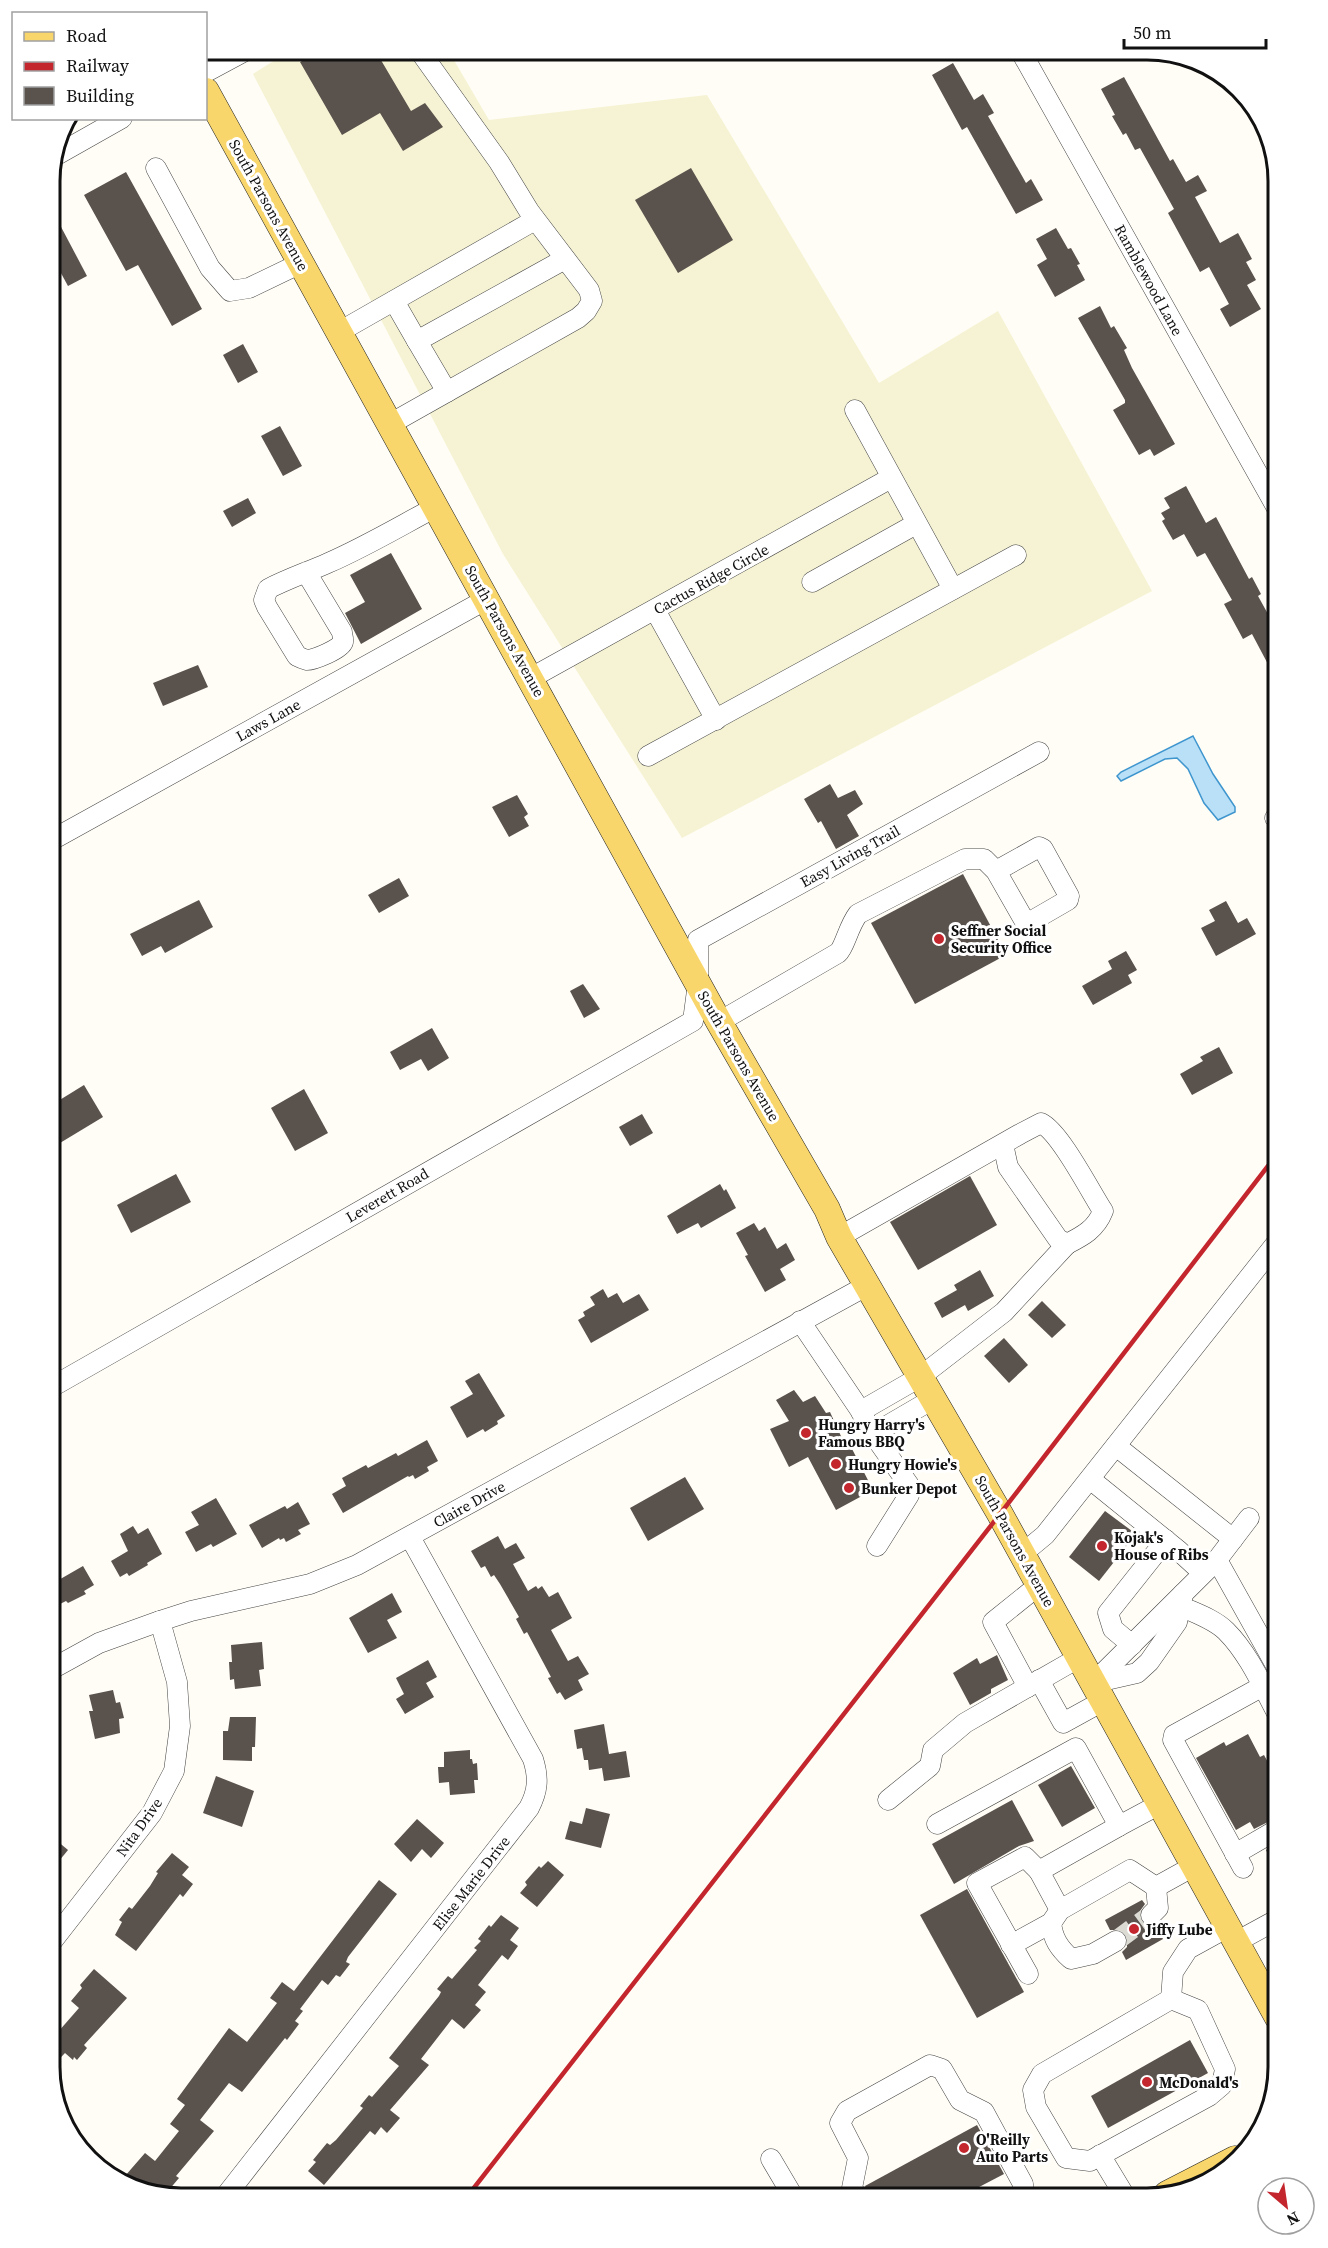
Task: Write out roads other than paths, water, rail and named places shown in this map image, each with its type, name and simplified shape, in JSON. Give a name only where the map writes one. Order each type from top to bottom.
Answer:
[{"type":"main road","name":"South Parsons Avenue","points":[[207,93],[719,1022],[827,1209],[839,1238],[1022,1554],[1268,2000]]},
{"type":"street","points":[[207,71],[228,60]]},
{"type":"street","points":[[390,424],[578,318],[592,301],[589,290],[535,220],[499,162],[426,60]]},
{"type":"street","name":"Ramblewood Lane","points":[[1026,60],[1268,492]]},
{"type":"street","points":[[64,152],[119,120]]},
{"type":"street","points":[[156,168],[210,268],[230,291],[249,288],[301,263]]},
{"type":"street","points":[[339,332],[535,220]]},
{"type":"street","points":[[417,341],[565,259]]},
{"type":"street","points":[[394,301],[447,393]]},
{"type":"street","points":[[855,410],[953,589]]},
{"type":"street","name":"Cactus Ridge Circle","points":[[531,678],[891,478]]},
{"type":"street","points":[[306,572],[342,632],[344,641],[341,646],[329,652],[304,660],[297,656],[264,600],[268,590],[306,572],[329,563],[436,507]]},
{"type":"street","points":[[812,582],[916,524]]},
{"type":"street","points":[[648,756],[1016,555]]},
{"type":"street","name":"Laws Lane","points":[[60,835],[487,599]]},
{"type":"street","points":[[655,610],[716,720]]},
{"type":"street","name":"Easy Living Trail","points":[[698,983],[698,940],[1039,752]]},
{"type":"street","points":[[719,1022],[838,953],[843,949],[850,924],[858,915],[965,859],[984,859],[996,871],[1024,920],[1030,922],[1068,900],[1069,896],[1043,849],[1039,847],[996,871]]},
{"type":"street","name":"Leverett Road","points":[[60,1382],[693,1020],[698,983]]},
{"type":"street","points":[[839,1238],[1041,1123],[1048,1126],[1062,1145],[1103,1211],[1098,1224],[1086,1234],[1067,1244],[1004,1312],[920,1377],[861,1412]]},
{"type":"street","points":[[1003,1144],[1008,1167],[1053,1233],[1067,1244]]},
{"type":"street","points":[[1022,1554],[1045,1535],[1268,1254]]},
{"type":"street","name":"Claire Drive","points":[[60,1664],[99,1643],[160,1621],[191,1611],[310,1584],[357,1565],[868,1285]]},
{"type":"street","points":[[800,1321],[909,1485],[909,1496],[877,1546]]},
{"type":"street","points":[[873,1434],[933,1399]]},
{"type":"street","points":[[1116,1446],[1233,1539]]},
{"type":"street","points":[[1090,1479],[1166,1540],[1210,1566],[1268,1654]]},
{"type":"street","points":[[1039,1585],[993,1622],[1033,1684],[1064,1723],[1098,1692],[1132,1645],[1182,1599],[1249,1518]]},
{"type":"street","name":"Elise Marie Drive","points":[[232,2188],[529,1808],[536,1795],[538,1782],[533,1759],[410,1537]]},
{"type":"street","points":[[1132,1645],[1113,1629],[1108,1613],[1166,1540]]},
{"type":"street","points":[[1182,1599],[1226,1631],[1245,1655],[1268,1696]]},
{"type":"street","points":[[1098,1692],[1137,1673],[1149,1662],[1177,1622],[1182,1599]]},
{"type":"street","name":"Nita Drive","points":[[60,1931],[152,1813],[174,1771],[180,1726],[177,1682],[160,1621]]},
{"type":"street","points":[[888,1800],[930,1766],[933,1750],[965,1723],[1080,1657]]},
{"type":"street","points":[[1263,1686],[1174,1735],[1173,1740],[1239,1861],[1268,1837]]},
{"type":"street","points":[[937,1824],[1076,1748],[1119,1826]]},
{"type":"street","points":[[1039,1870],[1160,1804]]},
{"type":"street","points":[[1028,1974],[977,1883],[1025,1857],[1039,1870],[1056,1916],[1053,1936],[1060,1949],[1071,1959],[1093,1954],[1116,1941]]},
{"type":"street","points":[[1156,1887],[1194,1866]]},
{"type":"street","points":[[1011,1945],[1130,1870],[1156,1887]]},
{"type":"street","points":[[1151,1915],[1158,1908],[1156,1887]]},
{"type":"street","points":[[1171,1999],[1173,1972],[1188,1949],[1268,1922]]},
{"type":"street","points":[[1171,1999],[1198,2010],[1225,2069],[1222,2085],[1209,2096],[1090,2161],[1066,2158],[1036,2107],[1033,2090],[1042,2074],[1171,1999]]},
{"type":"street","points":[[852,2188],[858,2158],[840,2123],[847,2110],[930,2066],[942,2069],[960,2100],[984,2112],[1023,2184],[1023,2188]]},
{"type":"street","points":[[1100,2155],[1120,2188]]},
{"type":"street","points":[[771,2159],[788,2188]]},
{"type":"water","points":[[1193,736],[1213,774],[1235,807],[1235,812],[1218,820],[1204,803],[1188,769],[1177,758],[1165,759],[1121,781],[1117,776]]},
{"type":"tunnel","points":[[1116,1941],[1151,1915]]},
{"type":"railway","points":[[474,2188],[1000,1514],[1268,1166]]},
{"type":"place","name":"Seffner Social Security Office","points":[[939,939]]},
{"type":"place","name":"Hungry Harry's Famous BBQ","points":[[806,1433]]},
{"type":"place","name":"Hungry Howie's","points":[[836,1464]]},
{"type":"place","name":"Bunker Depot","points":[[849,1488]]},
{"type":"place","name":"Kojak's House of Ribs","points":[[1102,1546]]},
{"type":"place","name":"Jiffy Lube","points":[[1134,1929]]},
{"type":"place","name":"McDonald's","points":[[1147,2082]]},
{"type":"place","name":"O'Reilly Auto Parts","points":[[964,2148]]}]
